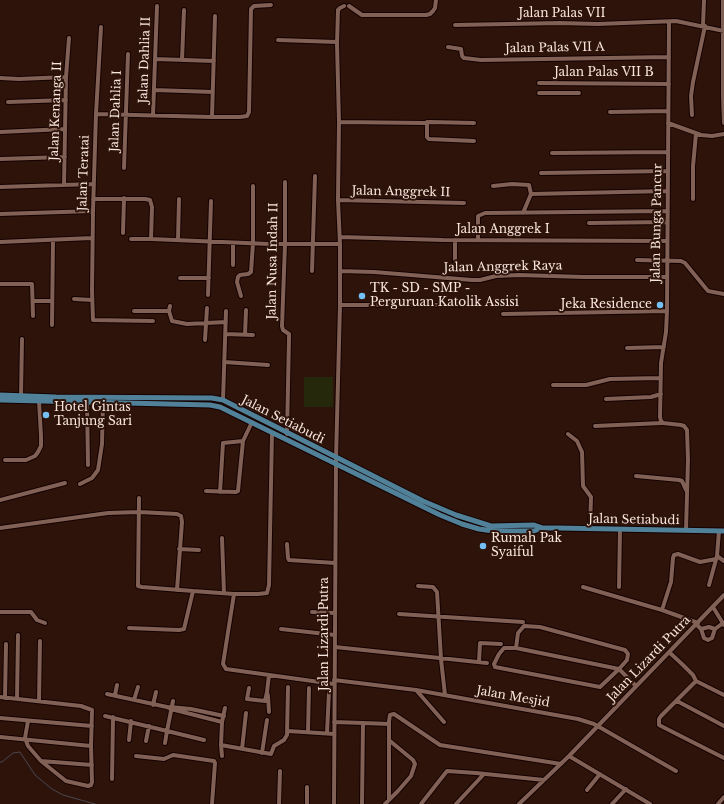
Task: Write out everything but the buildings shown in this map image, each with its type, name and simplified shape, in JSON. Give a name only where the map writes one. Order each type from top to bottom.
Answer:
[{"type":"main road","name":"Jalan Setiabudi","points":[[0,395],[56,397],[212,398],[223,400],[287,434],[423,501],[471,520],[495,526],[721,531]]},
{"type":"main road","name":"Jalan Setiabudi","points":[[0,400],[210,404],[226,409],[440,515],[462,524],[493,531],[534,531],[543,528]]},
{"type":"street","points":[[349,6],[362,15],[426,15],[433,11],[436,0]]},
{"type":"street","points":[[692,115],[692,82],[704,26],[704,0]]},
{"type":"street","points":[[723,0],[724,122]]},
{"type":"street","points":[[96,114],[244,117],[249,114],[251,9],[254,6],[271,5]]},
{"type":"street","name":"Jalan Dahlia II","points":[[154,115],[157,6]]},
{"type":"street","points":[[336,464],[340,305],[337,42],[339,8],[344,6]]},
{"type":"street","points":[[182,60],[184,10]]},
{"type":"street","points":[[212,117],[215,16]]},
{"type":"street","points":[[669,22],[676,21],[724,31]]},
{"type":"street","name":"Jalan Palas VII","points":[[454,26],[669,22]]},
{"type":"street","name":"Jalan Bunga Pancur","points":[[662,423],[660,420],[660,378],[667,311],[669,22]]},
{"type":"street","name":"Jalan Teratai","points":[[101,27],[93,199],[93,320],[153,321]]},
{"type":"street","name":"Jalan Kenanga II","points":[[64,185],[66,77],[69,38]]},
{"type":"street","points":[[278,40],[337,42]]},
{"type":"street","name":"Jalan Palas VII A","points":[[448,47],[461,49],[462,56],[464,58],[482,60],[669,57]]},
{"type":"street","name":"Jalan Dahlia I","points":[[124,168],[128,54]]},
{"type":"street","points":[[155,59],[214,61]]},
{"type":"street","points":[[0,78],[19,79],[66,77]]},
{"type":"street","name":"Jalan Palas VII B","points":[[539,83],[669,84]]},
{"type":"street","points":[[559,83],[559,93]]},
{"type":"street","points":[[154,90],[213,92]]},
{"type":"street","points":[[539,93],[579,93]]},
{"type":"street","points":[[8,102],[66,100]]},
{"type":"street","points":[[610,112],[668,111]]},
{"type":"street","points":[[339,122],[474,123]]},
{"type":"street","points":[[427,122],[427,137],[429,139],[474,141]]},
{"type":"street","points":[[668,123],[696,134],[712,136],[724,134]]},
{"type":"street","points":[[0,132],[65,129]]},
{"type":"street","points":[[693,199],[693,166],[696,134]]},
{"type":"street","points":[[552,153],[668,152]]},
{"type":"street","points":[[0,160],[65,157]]},
{"type":"street","points":[[541,173],[668,171]]},
{"type":"street","points":[[312,271],[315,176]]},
{"type":"street","name":"Jalan Nusa Indah II","points":[[285,182],[285,244],[282,326],[283,330],[289,334],[287,434]]},
{"type":"street","points":[[0,187],[94,184]]},
{"type":"street","points":[[493,186],[528,184],[530,186],[531,194],[523,213]]},
{"type":"street","points":[[241,296],[238,288],[238,278],[240,275],[251,272],[253,243],[253,186]]},
{"type":"street","points":[[531,194],[668,191]]},
{"type":"street","points":[[93,199],[124,198],[150,200],[152,207],[151,238]]},
{"type":"street","points":[[123,233],[124,198]]},
{"type":"street","points":[[178,240],[179,199]]},
{"type":"street","name":"Jalan Anggrek II","points":[[338,200],[464,203]]},
{"type":"street","points":[[208,295],[211,201]]},
{"type":"street","points":[[0,214],[93,211]]},
{"type":"street","points":[[478,240],[478,216],[480,214],[497,212],[668,211]]},
{"type":"street","points":[[589,223],[668,222]]},
{"type":"street","name":"Jalan Anggrek I","points":[[340,237],[455,240],[667,241]]},
{"type":"street","points":[[0,242],[92,238]]},
{"type":"street","points":[[131,239],[151,238],[253,243],[340,244]]},
{"type":"street","points":[[52,240],[52,325]]},
{"type":"street","points":[[455,240],[455,265]]},
{"type":"street","points":[[233,242],[233,265]]},
{"type":"street","points":[[637,260],[681,260],[708,291],[724,294]]},
{"type":"street","name":"Jalan Anggrek Raya","points":[[340,271],[374,272],[472,280],[480,280],[496,276],[519,275],[667,277]]},
{"type":"street","points":[[180,278],[209,278]]},
{"type":"street","points":[[0,284],[31,283],[33,286],[33,316]]},
{"type":"street","points":[[74,299],[92,300]]},
{"type":"street","points":[[33,301],[52,301]]},
{"type":"street","points":[[340,305],[460,305]]},
{"type":"street","points":[[170,306],[169,312],[172,321],[187,324],[226,322]]},
{"type":"street","points":[[205,340],[207,308]]},
{"type":"street","points":[[246,310],[246,335]]},
{"type":"street","points":[[134,311],[169,312]]},
{"type":"street","points":[[223,400],[226,311]]},
{"type":"street","points":[[503,314],[667,311]]},
{"type":"street","points":[[225,334],[254,335]]},
{"type":"street","points":[[21,396],[22,339]]},
{"type":"street","points":[[627,348],[664,347]]},
{"type":"street","points":[[224,362],[268,365]]},
{"type":"street","points":[[553,385],[586,385],[610,379],[660,378]]},
{"type":"street","points":[[606,399],[651,397],[660,394]]},
{"type":"street","points":[[5,460],[26,460],[35,456],[38,452],[41,446],[39,401]]},
{"type":"street","points":[[87,402],[88,465]]},
{"type":"street","points":[[80,484],[92,478],[98,470],[102,444],[103,402]]},
{"type":"street","points":[[206,491],[238,491],[243,441],[252,422]]},
{"type":"street","points":[[595,426],[662,423],[684,426],[687,430],[686,530]]},
{"type":"street","points":[[138,498],[138,586],[234,594],[265,594],[268,590],[272,433]]},
{"type":"street","points":[[568,434],[577,441],[582,452],[583,486],[591,497],[590,529]]},
{"type":"street","points":[[220,492],[223,443],[243,441]]},
{"type":"street","name":"Jalan Lizardi Putra","points":[[334,804],[336,464]]},
{"type":"street","points":[[636,476],[682,481],[687,493]]},
{"type":"street","points":[[0,500],[65,483]]},
{"type":"street","points":[[0,528],[91,515],[139,512],[177,514],[181,516],[177,590]]},
{"type":"street","points":[[619,587],[620,529]]},
{"type":"street","points":[[709,585],[721,531]]},
{"type":"street","points":[[222,538],[224,593]]},
{"type":"street","points":[[287,544],[289,560],[335,563]]},
{"type":"street","points":[[179,550],[199,550]]},
{"type":"street","points":[[662,610],[671,582],[674,555],[678,554],[700,562],[716,558],[724,561]]},
{"type":"street","points":[[418,586],[433,587],[437,590],[441,659],[445,695]]},
{"type":"street","points":[[583,587],[662,610],[697,623],[704,638],[708,640],[714,635],[715,628]]},
{"type":"street","points":[[129,628],[184,629],[192,591]]},
{"type":"street","name":"Jalan Mesjid","points":[[234,594],[223,664],[230,670],[270,676],[416,690],[578,720],[598,725],[676,771]]},
{"type":"street","name":"Jalan Lizardi Putra","points":[[518,804],[569,756],[724,595]]},
{"type":"street","points":[[701,629],[709,626],[715,628],[723,624],[713,607]]},
{"type":"street","points":[[0,612],[31,612],[37,620],[44,623]]},
{"type":"street","points":[[312,612],[335,613]]},
{"type":"street","points":[[399,614],[523,622]]},
{"type":"street","points":[[516,648],[518,633],[524,626],[540,627],[625,650],[628,657],[619,669],[600,687],[494,666],[496,658],[504,648],[516,648],[619,669],[636,686]]},
{"type":"street","points":[[335,628],[342,628]]},
{"type":"street","points":[[281,629],[335,635]]},
{"type":"street","points":[[17,699],[18,636]]},
{"type":"street","points":[[39,701],[40,641]]},
{"type":"street","points":[[6,644],[2,698],[81,706],[91,709],[93,712],[91,785],[88,786],[66,781],[41,761],[25,740],[24,734],[28,721]]},
{"type":"street","points":[[479,662],[480,644],[501,644]]},
{"type":"street","points":[[335,647],[487,663]]},
{"type":"street","points":[[669,652],[684,664],[696,681],[724,695]]},
{"type":"street","points":[[249,688],[247,699],[265,701],[270,676]]},
{"type":"street","points":[[696,681],[659,719],[659,725],[724,758]]},
{"type":"street","points":[[115,696],[117,685]]},
{"type":"street","points":[[134,700],[138,687]]},
{"type":"street","points":[[221,745],[271,754],[274,746],[286,738],[288,731],[288,687]]},
{"type":"street","points":[[308,688],[308,732]]},
{"type":"street","points":[[416,690],[444,722]]},
{"type":"street","points":[[327,733],[329,691]]},
{"type":"street","points":[[153,705],[156,692]]},
{"type":"street","points":[[267,692],[269,712]]},
{"type":"street","points":[[108,694],[153,705],[224,716]]},
{"type":"street","points":[[165,743],[170,708],[173,701]]},
{"type":"street","points":[[677,701],[724,726]]},
{"type":"street","points":[[170,708],[222,722]]},
{"type":"street","points":[[222,756],[222,722],[225,708]]},
{"type":"street","points":[[242,749],[246,713]]},
{"type":"street","points":[[387,802],[390,741],[389,724],[390,716],[395,714],[440,745],[561,764]]},
{"type":"street","points":[[105,716],[131,721],[204,740]]},
{"type":"street","points":[[112,779],[113,717]]},
{"type":"street","points":[[0,718],[92,726]]},
{"type":"street","points":[[262,753],[267,720]]},
{"type":"street","points":[[129,740],[131,721]]},
{"type":"street","points":[[334,722],[389,724]]},
{"type":"street","points":[[362,804],[363,723]]},
{"type":"street","points":[[146,741],[149,726]]},
{"type":"street","points":[[288,731],[334,734]]},
{"type":"street","points":[[0,737],[91,746]]},
{"type":"street","points":[[387,802],[411,776],[415,764],[413,760],[390,741]]},
{"type":"street","points":[[136,756],[164,759],[173,755],[214,761],[216,763],[212,804]]},
{"type":"street","points":[[569,756],[649,804]]},
{"type":"street","points":[[41,761],[92,765]]},
{"type":"street","points":[[279,804],[280,771]]},
{"type":"street","points":[[421,804],[447,771],[544,780]]},
{"type":"street","points":[[456,804],[484,774]]},
{"type":"street","points":[[587,790],[600,774]]},
{"type":"street","points":[[307,787],[307,804]]},
{"type":"street","points":[[612,804],[626,789]]},
{"type":"street","points":[[718,804],[724,797]]},
{"type":"green space","points":[[304,377],[333,377],[333,407],[304,407]]},
{"type":"waterway","points":[[0,762],[13,753],[20,752],[35,775],[52,789],[63,795],[95,804]]},
{"type":"place","name":"TK - SD - SMP - Perguruan Katolik Assisi","points":[[362,296]]},
{"type":"place","name":"Jeka Residence","points":[[660,305]]},
{"type":"place","name":"Hotel Gintas Tanjung Sari","points":[[46,415]]},
{"type":"place","name":"Rumah Pak Syaiful","points":[[483,546]]}]
